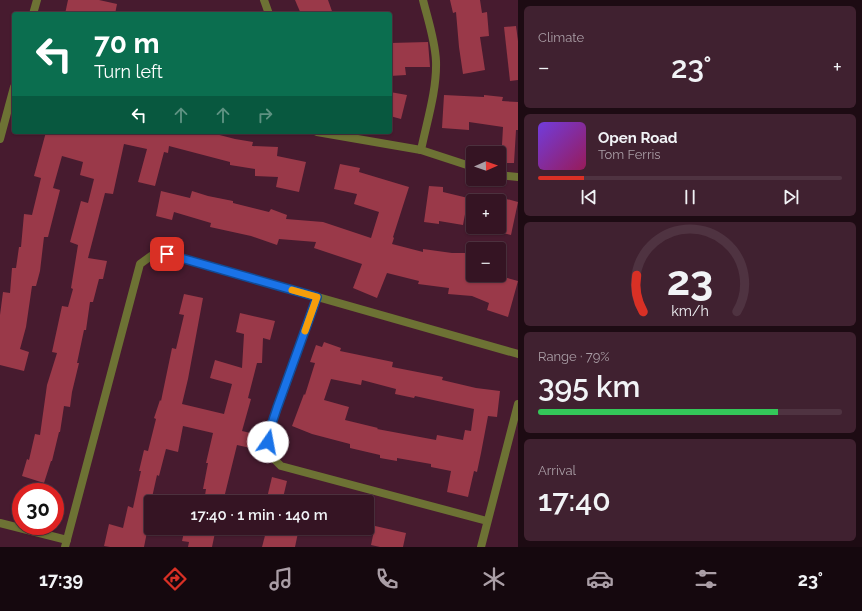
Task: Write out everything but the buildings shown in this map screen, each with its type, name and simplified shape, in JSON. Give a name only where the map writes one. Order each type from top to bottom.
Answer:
[{"type":"street","points":[[34,12],[37,0]]},
{"type":"street","points":[[264,0],[268,12]]},
{"type":"street","points":[[421,150],[433,90],[436,62],[433,39],[423,0]]},
{"type":"street","points":[[0,139],[12,94]]},
{"type":"street","points":[[329,134],[421,150],[466,165]]},
{"type":"street","points":[[506,176],[518,177]]},
{"type":"street","points":[[0,523],[66,544],[140,264],[151,256],[167,254],[518,354]]},
{"type":"street","points":[[317,297],[269,432],[267,452],[281,466],[487,521]]},
{"type":"street","points":[[480,547],[518,404]]},
{"type":"slow traffic","points":[[292,290],[317,297],[305,331]]},
{"type":"route","points":[[167,254],[317,297],[277,408],[269,432],[268,442]]}]
